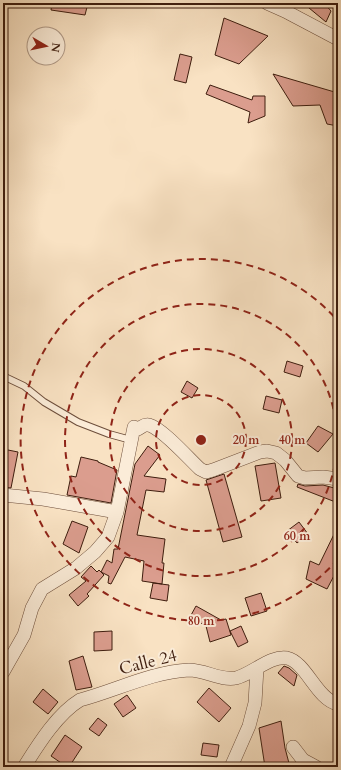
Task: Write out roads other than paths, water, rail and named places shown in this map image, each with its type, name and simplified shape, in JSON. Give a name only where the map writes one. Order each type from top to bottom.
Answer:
[{"type":"street","points":[[267,3],[338,39]]},
{"type":"street","points":[[3,672],[24,635],[32,608],[42,589],[76,568],[95,552],[108,537],[117,512],[135,434],[144,425],[150,425],[162,433],[200,469],[206,472],[260,452],[267,451],[276,453],[285,460],[298,476],[305,478],[323,477],[338,479]]},
{"type":"street","points":[[3,495],[43,499],[117,512]]},
{"type":"street","name":"Calle 24","points":[[24,767],[65,712],[80,700],[151,677],[174,672],[190,670],[229,679],[239,677],[276,660],[286,658],[294,661],[327,699],[338,704]]},
{"type":"street","points":[[231,767],[251,718],[257,668]]},
{"type":"street","points":[[293,747],[303,760],[316,767]]},
{"type":"lane","points":[[3,376],[24,386],[44,402],[78,422],[110,434],[135,434]]}]
